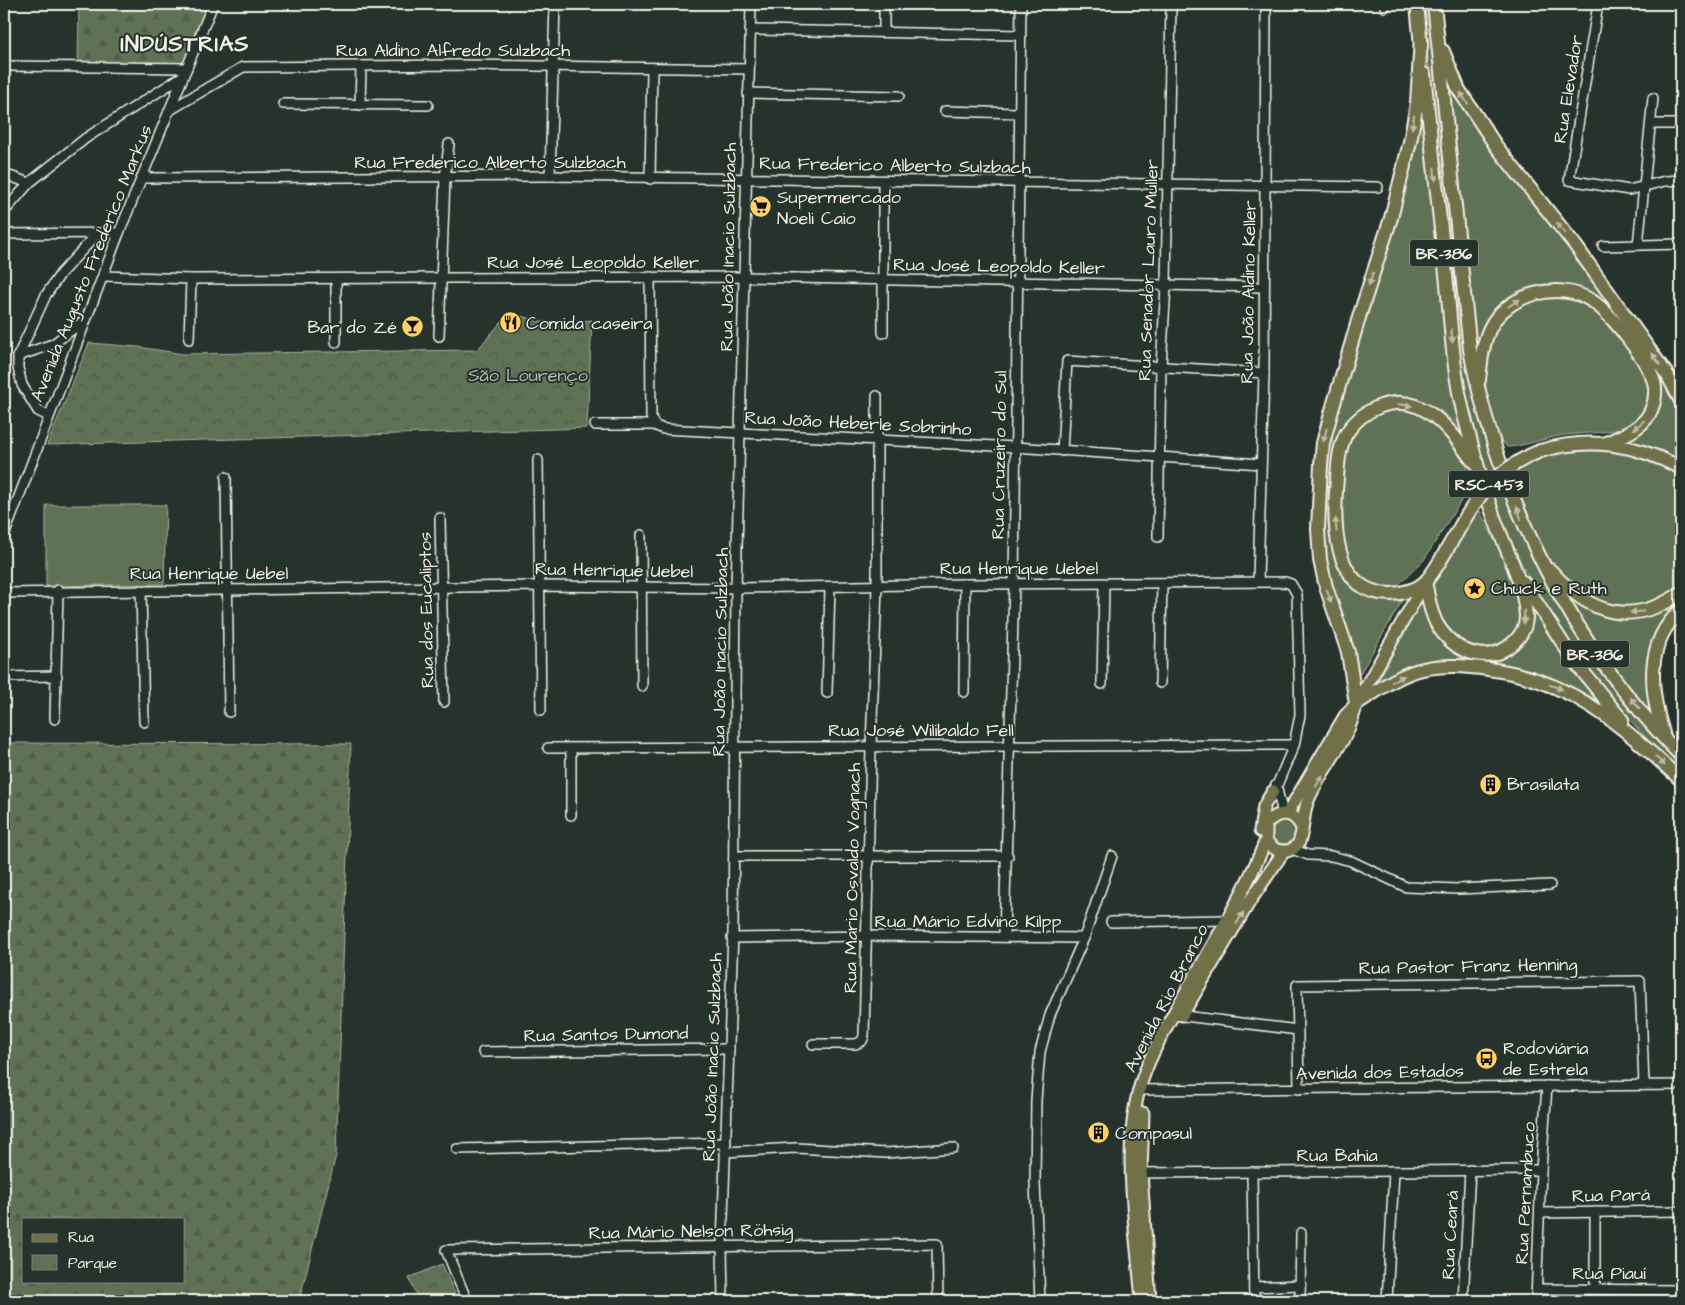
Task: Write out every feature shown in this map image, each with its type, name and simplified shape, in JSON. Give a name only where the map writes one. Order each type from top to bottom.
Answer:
[{"type":"highway","name":"BR-386","points":[[1417,4],[1454,350],[1462,409],[1476,466],[1515,570],[1575,662],[1640,741],[1681,780]]},
{"type":"highway","name":"BR-386","points":[[1434,4],[1463,291],[1470,350],[1478,393],[1520,518],[1570,616],[1595,654],[1681,756]]},
{"type":"highway","points":[[1437,35],[1459,90],[1496,146],[1574,245],[1668,376],[1681,401]]},
{"type":"highway","points":[[1421,39],[1417,103],[1406,161],[1391,218],[1323,443],[1318,529],[1320,560],[1326,587],[1348,652],[1356,704],[1401,677],[1422,669],[1449,666],[1505,671],[1554,685],[1576,695],[1640,741]]},
{"type":"highway","points":[[1478,393],[1485,341],[1490,326],[1503,310],[1518,300],[1534,294],[1560,292],[1579,295],[1592,300],[1622,332],[1654,381],[1655,395],[1648,417],[1628,434],[1606,443]]},
{"type":"highway","points":[[1476,466],[1448,427],[1430,412],[1418,407],[1394,403],[1379,407],[1366,414],[1346,434],[1340,451],[1335,518],[1337,544],[1348,573],[1359,584],[1384,594],[1407,592],[1425,582],[1430,607],[1441,630],[1469,653],[1492,655],[1509,646],[1523,630],[1526,618],[1515,570]]},
{"type":"highway","name":"RSC-453","points":[[1425,582],[1456,534],[1467,513],[1489,484],[1512,464],[1540,451],[1570,443],[1606,443],[1647,453],[1681,468]]},
{"type":"highway","points":[[1540,557],[1552,572],[1584,601],[1617,612],[1655,608],[1681,593]]},
{"type":"highway","points":[[1666,740],[1657,713],[1651,675],[1654,659],[1668,626],[1681,610]]},
{"type":"main road","points":[[1285,814],[1345,716],[1356,704],[1425,582]]},
{"type":"main road","name":"Avenida Rio Branco","points":[[1177,1015],[1250,901],[1288,850],[1301,839],[1301,826],[1308,802],[1352,723],[1356,704]]},
{"type":"main road","points":[[1260,855],[1262,813],[1267,800],[1275,788]]},
{"type":"main road","points":[[1266,824],[1273,816],[1285,814],[1293,816],[1301,826]]},
{"type":"main road","name":"Avenida Rio Branco","points":[[1142,1301],[1137,1173],[1143,1090],[1177,1015],[1260,855],[1266,840],[1266,824]]},
{"type":"main road","points":[[1266,840],[1272,848],[1288,850]]},
{"type":"main road","name":"Avenida Rio Branco","points":[[1137,1173],[1150,1301]]},
{"type":"street","name":"Avenida Augusto Frederico Markus","points":[[4,536],[8,515],[104,276],[141,178],[213,4]]},
{"type":"street","points":[[550,176],[555,4]]},
{"type":"street","name":"Rua João Inacio Sulzbach","points":[[723,1301],[722,1246],[736,747],[736,588],[751,4]]},
{"type":"street","points":[[884,4],[884,32]]},
{"type":"street","name":"Rua Cruzeiro do Sul","points":[[1004,937],[1008,856],[1014,584],[1018,113],[1021,4]]},
{"type":"street","name":"Rua Senador Lauro Muller","points":[[1158,537],[1161,366],[1166,286],[1171,4]]},
{"type":"street","name":"Rua João Aldino Keller","points":[[1258,581],[1264,373],[1266,4]]},
{"type":"street","name":"Rua Elevador","points":[[1598,4],[1569,180],[1628,190],[1643,185]]},
{"type":"street","points":[[750,30],[1020,35]]},
{"type":"street","points":[[4,66],[185,72]]},
{"type":"street","points":[[360,105],[361,66]]},
{"type":"street","name":"Rua Aldino Alfredo Sulzbach","points":[[170,110],[243,67],[553,66],[748,69]]},
{"type":"street","points":[[650,180],[652,68]]},
{"type":"street","points":[[4,212],[28,183],[86,138],[185,72]]},
{"type":"street","points":[[748,93],[899,96]]},
{"type":"street","points":[[1638,245],[1643,185],[1652,124],[1653,98]]},
{"type":"street","points":[[283,104],[428,105]]},
{"type":"street","points":[[944,111],[1018,113]]},
{"type":"street","points":[[1652,124],[1681,124]]},
{"type":"street","points":[[439,336],[444,178],[449,144]]},
{"type":"street","points":[[4,174],[28,183]]},
{"type":"street","name":"Rua Frederico Alberto Sulzbach","points":[[141,178],[550,176],[650,180],[1018,182],[1265,187],[1378,187]]},
{"type":"street","points":[[1643,185],[1681,180]]},
{"type":"street","points":[[883,182],[883,333]]},
{"type":"street","points":[[48,416],[38,411],[22,385],[18,368],[18,356],[46,295],[61,273],[98,233]]},
{"type":"street","points":[[4,234],[119,233]]},
{"type":"street","points":[[1603,246],[1681,244]]},
{"type":"street","name":"Rua José Leopoldo Keller","points":[[104,276],[191,279],[650,277],[882,279],[1263,287]]},
{"type":"street","points":[[650,277],[651,417],[658,427]]},
{"type":"street","points":[[189,339],[191,279]]},
{"type":"street","points":[[336,279],[336,342]]},
{"type":"street","points":[[18,356],[53,344],[87,319]]},
{"type":"street","points":[[1062,451],[1067,361],[1264,373]]},
{"type":"street","name":"Rua Mario Osvaldo Vognach","points":[[813,1044],[856,1044],[862,1041],[864,1036],[877,587],[877,396]]},
{"type":"street","name":"Rua João Heberle Sobrinho","points":[[594,425],[1015,447],[1261,464]]},
{"type":"street","points":[[538,460],[541,710]]},
{"type":"street","points":[[226,477],[230,712]]},
{"type":"street","name":"Rua dos Eucaliptos","points":[[440,518],[444,702]]},
{"type":"street","points":[[641,535],[642,686]]},
{"type":"street","name":"Rua Henrique Uebel","points":[[4,593],[58,590],[539,586],[736,588],[964,584],[1285,582],[1291,584],[1297,594],[1300,715],[1294,745]]},
{"type":"street","points":[[1160,683],[1162,583]]},
{"type":"street","points":[[964,584],[964,692]]},
{"type":"street","points":[[1102,684],[1104,584]]},
{"type":"street","points":[[827,693],[830,587]]},
{"type":"street","points":[[55,719],[58,590]]},
{"type":"street","points":[[141,590],[144,722]]},
{"type":"street","points":[[4,677],[57,676]]},
{"type":"street","points":[[1266,824],[1275,788],[1294,745]]},
{"type":"street","name":"Rua José Wilibaldo Fell","points":[[548,748],[572,750],[736,747],[1294,745]]},
{"type":"street","points":[[570,815],[572,750]]},
{"type":"street","points":[[1275,788],[1285,814]]},
{"type":"street","points":[[1288,850],[1351,861],[1406,887],[1458,889],[1550,885]]},
{"type":"street","points":[[734,856],[1008,856]]},
{"type":"street","points":[[1040,1301],[1035,1182],[1036,1100],[1040,1052],[1050,1015],[1084,938],[1112,856]]},
{"type":"street","points":[[1111,922],[1226,920]]},
{"type":"street","name":"Rua Mário Edvino Kilpp","points":[[732,938],[867,936],[1084,938]]},
{"type":"street","name":"Rua Pastor Franz Henning","points":[[1298,1030],[1297,984],[1640,980],[1644,1085]]},
{"type":"street","points":[[1177,1015],[1298,1030],[1299,1089]]},
{"type":"street","name":"Rua Santos Dumond","points":[[483,1052],[729,1049]]},
{"type":"street","name":"Avenida dos Estados","points":[[1143,1090],[1681,1085]]},
{"type":"street","name":"Rua Pernambuco","points":[[1536,1301],[1541,1213],[1541,1170],[1547,1086]]},
{"type":"street","points":[[457,1149],[796,1148],[886,1153],[953,1148]]},
{"type":"street","name":"Rua Ceará","points":[[1463,1301],[1470,1170]]},
{"type":"street","name":"Rua Bahia","points":[[1137,1173],[1541,1170]]},
{"type":"street","points":[[1387,1301],[1394,1171]]},
{"type":"street","points":[[1252,1172],[1254,1301]]},
{"type":"street","name":"Rua Pará","points":[[1541,1213],[1681,1210]]},
{"type":"street","points":[[1595,1212],[1595,1289]]},
{"type":"street","points":[[1300,1301],[1301,1232]]},
{"type":"street","name":"Rua Mário Nelson Röhsig","points":[[467,1301],[446,1250],[937,1244],[938,1301]]},
{"type":"street","points":[[1254,1287],[1300,1286]]},
{"type":"street","name":"Rua Piauí","points":[[1537,1289],[1681,1290]]},
{"type":"green space","points":[[61,4],[213,4],[187,68],[78,67],[79,5]]},
{"type":"green space","points":[[1422,4],[1430,4],[1469,374],[1488,449],[1497,467],[1484,475],[1467,410],[1460,360]]},
{"type":"green space","points":[[1445,77],[1662,370],[1681,410],[1681,462],[1622,442],[1658,396],[1631,341],[1615,314],[1594,294],[1571,286],[1539,285],[1524,288],[1512,294],[1501,303],[1493,314],[1480,341],[1475,357]]},
{"type":"green space","points":[[1423,97],[1466,441],[1454,422],[1441,411],[1418,402],[1393,400],[1342,434],[1334,550],[1337,565],[1350,583],[1358,589],[1375,597],[1402,601],[1357,679],[1324,558],[1324,498],[1334,429],[1401,201]]},
{"type":"green space","points":[[1548,296],[1580,300],[1589,304],[1604,317],[1632,351],[1646,373],[1651,385],[1650,401],[1640,419],[1624,428],[1559,436],[1507,447],[1497,434],[1487,399],[1487,360],[1492,341],[1499,325],[1509,312],[1523,304]]},
{"type":"green space","name":"São Lourenço","points":[[509,313],[552,324],[592,320],[587,428],[47,445],[89,343],[138,347],[183,354],[477,350]]},
{"type":"green space","points":[[1394,409],[1415,410],[1436,424],[1462,455],[1470,478],[1469,488],[1424,560],[1396,587],[1385,588],[1368,584],[1358,578],[1347,562],[1341,528],[1341,488],[1347,452],[1355,433],[1369,419]]},
{"type":"green space","points":[[1613,447],[1681,471],[1681,584],[1666,596],[1642,607],[1613,607],[1589,599],[1552,565],[1533,526],[1512,474],[1515,469],[1556,452]]},
{"type":"green space","points":[[1501,482],[1541,573],[1681,760],[1681,773],[1620,709],[1593,676],[1546,609],[1507,533],[1490,491]]},
{"type":"green space","points":[[46,505],[166,505],[164,584],[46,586]]},
{"type":"green space","points":[[1480,511],[1511,576],[1521,613],[1517,630],[1512,637],[1488,651],[1470,649],[1456,639],[1443,623],[1434,605],[1432,596],[1433,584],[1437,576],[1462,533]]},
{"type":"green space","points":[[1561,586],[1613,615],[1681,597],[1681,605],[1660,638],[1647,666],[1647,686],[1656,721],[1597,650]]},
{"type":"green space","points":[[1424,597],[1457,651],[1514,650],[1528,598],[1619,723],[1575,690],[1428,663],[1407,667],[1377,683]]},
{"type":"green space","points":[[4,743],[351,744],[336,1155],[299,1301],[4,1301]]},
{"type":"green space","points":[[1283,818],[1292,822],[1296,831],[1292,840],[1283,844],[1274,840],[1270,831],[1274,822]]},
{"type":"green space","points":[[442,1264],[458,1301],[419,1301],[409,1278]]},
{"type":"place","name":"Supermercado Noeli Caio","points":[[761,207]]},
{"type":"place","name":"Comida caseira","points":[[510,323]]},
{"type":"place","name":"Bar do Zé","points":[[413,327]]},
{"type":"place","name":"Chuck e Ruth","points":[[1475,588]]},
{"type":"place","name":"Brasilata","points":[[1491,784]]},
{"type":"place","name":"Rodoviária de Estrela","points":[[1487,1058]]},
{"type":"place","name":"Compasul","points":[[1099,1133]]},
{"type":"district","name":"INDÚSTRIAS","points":[[185,43]]}]
